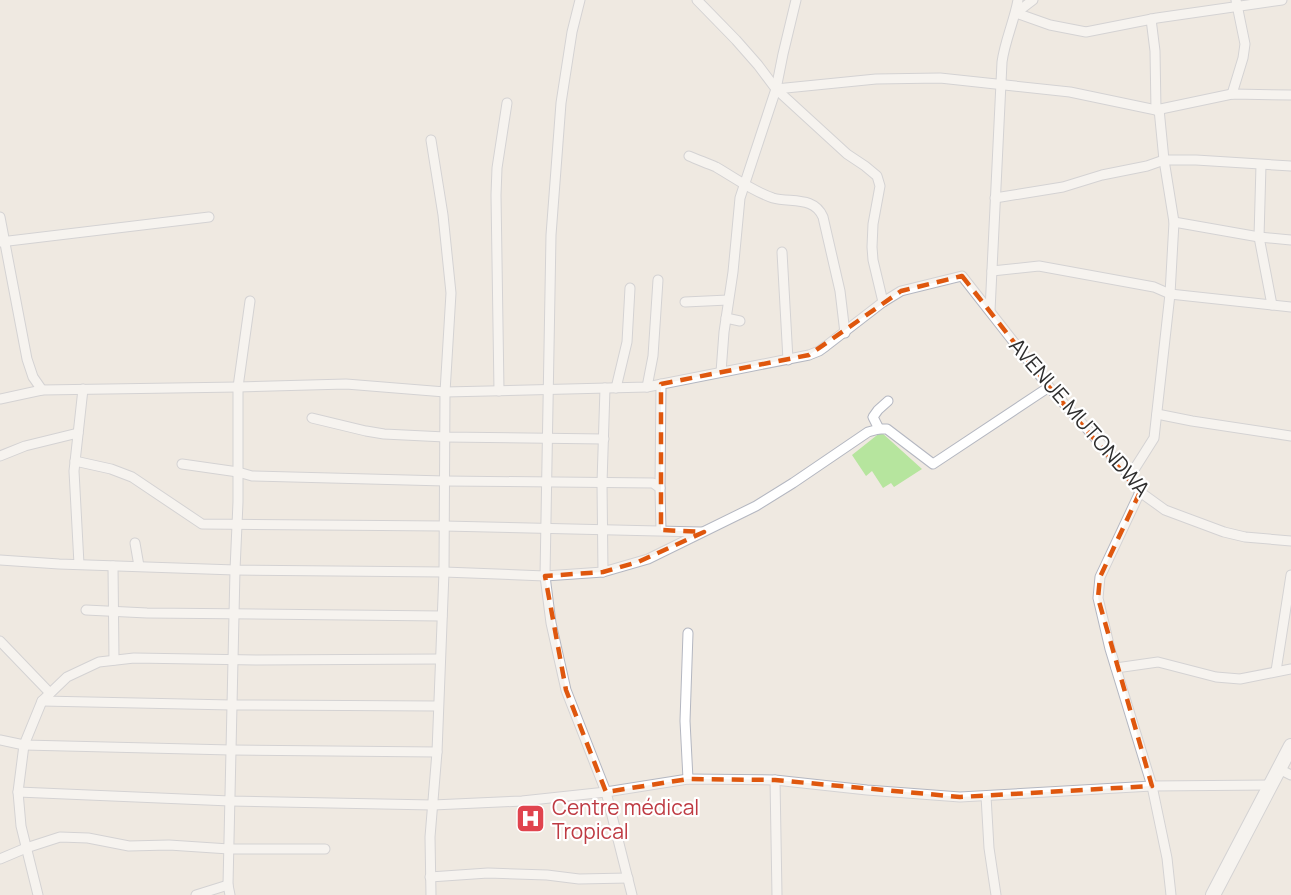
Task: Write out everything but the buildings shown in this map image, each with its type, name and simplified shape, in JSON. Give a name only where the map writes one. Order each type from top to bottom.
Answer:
[{"type":"main road","points":[[1213,895],[1271,785],[1285,772],[1291,746]]},
{"type":"street","points":[[0,399],[42,390],[346,384],[445,392],[647,387],[788,360],[819,351],[846,333],[883,302],[873,260],[873,224],[880,186],[877,176],[846,154],[776,89],[736,40],[697,0]]},
{"type":"street","points":[[721,372],[728,300],[734,272],[740,198],[776,89],[796,0]]},
{"type":"street","points":[[990,310],[1004,47],[1018,0]]},
{"type":"street","points":[[1016,13],[1033,0]]},
{"type":"street","points":[[1016,13],[1050,25],[1086,33],[1237,3],[1282,0]]},
{"type":"street","points":[[582,1],[572,32],[561,103],[551,235],[545,576],[551,622],[566,690],[606,792],[632,895]]},
{"type":"street","points":[[1232,94],[1245,44],[1237,3]]},
{"type":"street","points":[[1130,476],[1154,438],[1170,294],[1174,222],[1157,110],[1155,51],[1151,19]]},
{"type":"street","points":[[776,89],[876,79],[940,78],[1070,92],[1157,110],[1232,94],[1291,95]]},
{"type":"street","points":[[499,391],[496,195],[497,168],[507,103]]},
{"type":"street","points":[[430,895],[430,837],[444,572],[445,392],[451,293],[443,215],[431,140]]},
{"type":"street","points":[[689,156],[713,165],[758,192],[777,199],[812,204],[820,211],[840,291],[846,333]]},
{"type":"street","points":[[995,198],[1063,187],[1164,160],[1291,166]]},
{"type":"street","points":[[1261,165],[1259,237],[1272,305]]},
{"type":"street","points":[[0,217],[2,242],[27,359],[33,376],[42,390]]},
{"type":"street","points":[[2,242],[209,217]]},
{"type":"street","points":[[1174,222],[1259,237],[1291,240]]},
{"type":"street","points":[[782,252],[788,360]]},
{"type":"street","points":[[992,271],[1039,266],[1154,287],[1170,294],[1291,307]]},
{"type":"street","name":"AVENUE MUTONDWA","points":[[883,302],[901,291],[962,276],[1049,387],[1130,476],[1140,492],[1165,510],[1224,532],[1245,537],[1291,541]]},
{"type":"street","points":[[647,387],[653,356],[658,280]]},
{"type":"street","points":[[603,572],[604,439],[610,388],[627,342],[630,288]]},
{"type":"street","points":[[685,302],[728,300]]},
{"type":"street","points":[[196,895],[229,890],[238,387],[250,301]]},
{"type":"street","points":[[726,318],[740,321]]},
{"type":"street","points":[[661,384],[661,530]]},
{"type":"street","points":[[0,560],[235,570],[444,572],[545,576],[603,572],[648,559],[756,506],[868,432],[887,429],[933,464],[1049,387]]},
{"type":"street","points":[[79,564],[74,471],[83,389]]},
{"type":"street","points":[[879,429],[873,417],[888,400]]},
{"type":"street","points":[[1156,414],[1291,436]]},
{"type":"street","points":[[312,418],[384,434],[604,439]]},
{"type":"street","points":[[0,456],[25,446],[78,433]]},
{"type":"street","points":[[75,461],[111,469],[132,477],[202,524],[444,525],[704,532]]},
{"type":"street","points":[[182,464],[252,476],[653,483],[660,488]]},
{"type":"street","points":[[1140,492],[1100,578],[1098,598],[1110,649],[1152,786],[1167,858],[1171,895]]},
{"type":"street","points":[[135,543],[139,566]]},
{"type":"street","points":[[113,566],[114,660]]},
{"type":"street","points":[[1276,671],[1291,575]]},
{"type":"street","points":[[87,610],[442,616]]},
{"type":"street","points":[[688,633],[685,721],[688,779]]},
{"type":"street","points":[[0,641],[50,693]]},
{"type":"street","points":[[38,895],[21,826],[18,792],[24,745],[42,701],[67,677],[99,662],[134,658],[440,659]]},
{"type":"street","points":[[1116,668],[1158,662],[1216,677],[1240,679],[1291,669]]},
{"type":"street","points":[[42,701],[438,706]]},
{"type":"street","points":[[0,740],[24,745],[436,752]]},
{"type":"street","points":[[18,792],[230,801],[433,805],[522,801],[606,792],[688,779],[774,780],[960,797],[1152,786],[1271,785]]},
{"type":"street","points":[[774,780],[777,895]]},
{"type":"street","points":[[986,796],[996,895]]},
{"type":"street","points":[[0,859],[60,837],[88,838],[129,846],[325,849]]},
{"type":"street","points":[[430,877],[488,873],[547,875],[579,879],[628,878]]},
{"type":"highlighted area","points":[[962,276],[1049,387],[1140,492],[1100,577],[1098,598],[1152,786],[960,797],[775,780],[688,779],[606,792],[566,690],[545,576],[603,572],[638,562],[704,532],[661,530],[661,384],[809,355],[901,291]]},
{"type":"green space","points":[[881,432],[922,469],[894,487],[891,483],[883,488],[872,471],[866,476],[852,455]]},
{"type":"place","name":"Centre médical Tropical","points":[[531,819]]}]
